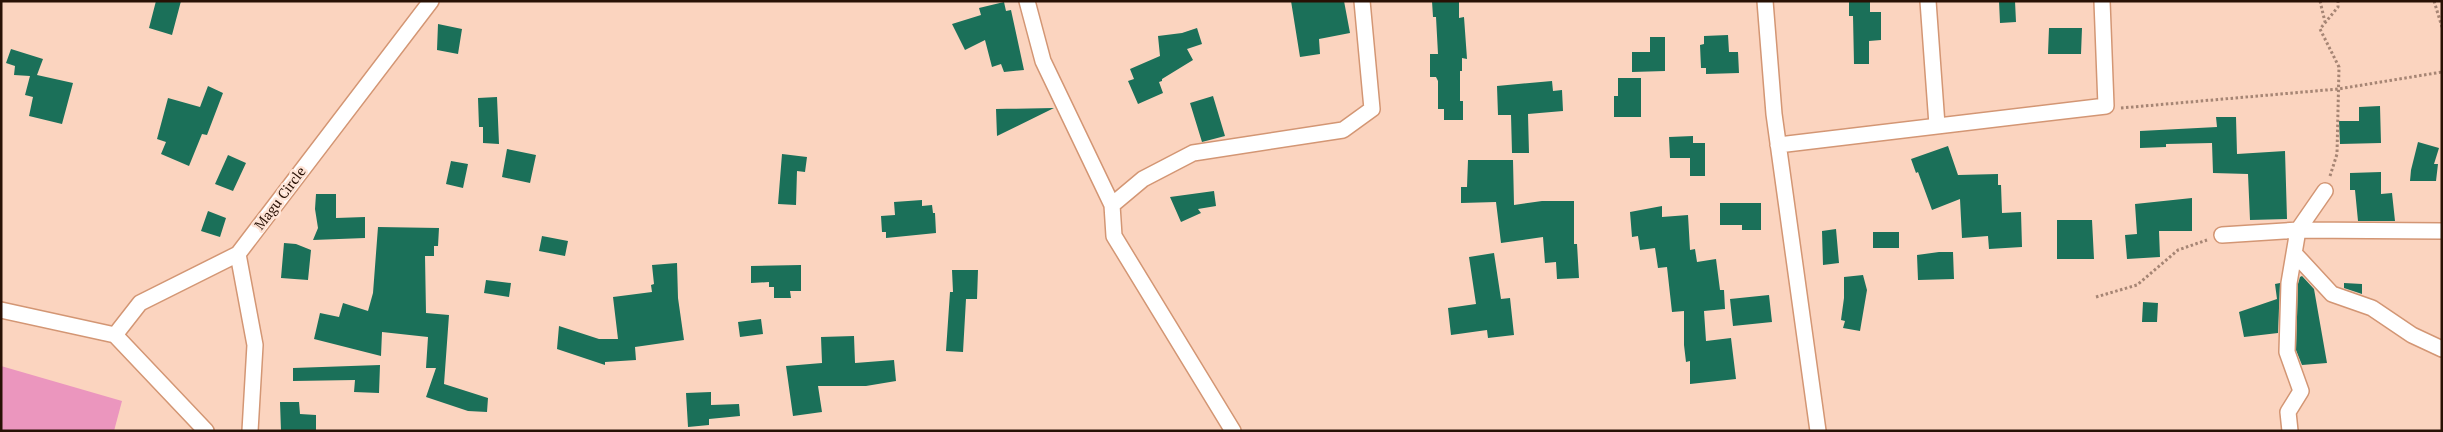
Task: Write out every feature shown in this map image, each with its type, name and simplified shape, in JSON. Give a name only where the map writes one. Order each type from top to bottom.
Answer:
[{"type":"street","name":"Magu Circle","points":[[238,254],[431,1]]},
{"type":"street","points":[[1027,1],[1042,61],[1112,205],[1114,236],[1233,431]]},
{"type":"street","points":[[1112,205],[1142,179],[1193,154],[1344,130],[1372,109],[1362,1]]},
{"type":"street","points":[[1765,1],[1778,145],[1818,431]]},
{"type":"street","points":[[1928,1],[1937,125]]},
{"type":"street","points":[[1778,145],[2106,106],[2102,1]]},
{"type":"street","points":[[2290,431],[2288,412],[2301,391],[2287,352],[2289,284],[2298,230],[2325,190]]},
{"type":"street","points":[[2222,235],[2298,230],[2442,231]]},
{"type":"street","points":[[2294,253],[2332,294],[2372,308],[2412,335],[2442,349]]},
{"type":"street","points":[[115,335],[140,303],[238,254],[255,345],[250,431]]},
{"type":"street","points":[[1,310],[115,335],[206,431]]},
{"type":"path","points":[[2320,1],[2325,22]]},
{"type":"path","points":[[2325,190],[2337,154],[2340,67],[2320,29],[2338,7],[2338,1]]},
{"type":"path","points":[[2434,1],[2442,28]]},
{"type":"path","points":[[2106,106],[2129,110],[2338,89],[2442,72]]},
{"type":"path","points":[[2096,297],[2137,285],[2178,250],[2222,235]]},
{"type":"shaded area","points":[[1,366],[122,401],[114,431],[1,431]]},
{"type":"building","points":[[156,1],[181,1],[172,35],[149,28]]},
{"type":"building","points":[[1291,1],[1344,1],[1350,33],[1319,39],[1320,54],[1300,57]]},
{"type":"building","points":[[1432,1],[1459,1],[1459,18],[1464,17],[1467,59],[1462,58],[1462,71],[1460,71],[1460,101],[1463,101],[1463,120],[1444,120],[1444,109],[1438,109],[1438,81],[1436,77],[1430,77],[1430,54],[1438,54],[1436,17],[1433,17]]},
{"type":"building","points":[[1849,1],[1870,1],[1870,12],[1881,12],[1881,40],[1869,41],[1869,64],[1854,64],[1853,16],[1849,16]]},
{"type":"building","points":[[1999,1],[2015,1],[2016,22],[2000,23]]},
{"type":"building","points":[[1004,2],[1006,11],[1011,10],[1024,70],[1004,72],[1001,64],[992,67],[985,40],[965,50],[952,24],[981,15],[979,8]]},
{"type":"building","points":[[438,24],[462,29],[458,54],[437,50]]},
{"type":"building","points":[[1197,28],[1202,44],[1187,49],[1193,60],[1159,82],[1163,93],[1138,104],[1128,81],[1134,79],[1130,69],[1160,56],[1158,36],[1182,33]]},
{"type":"building","points":[[2049,28],[2082,28],[2081,54],[2048,54]]},
{"type":"building","points":[[1728,35],[1729,52],[1738,52],[1739,73],[1706,74],[1706,68],[1701,68],[1700,45],[1704,44],[1704,36]]},
{"type":"building","points":[[1650,37],[1665,37],[1665,71],[1632,72],[1632,52],[1650,52]]},
{"type":"building","points":[[11,49],[43,59],[37,75],[73,83],[62,124],[29,116],[33,97],[25,95],[30,76],[14,75],[15,66],[6,63]]},
{"type":"building","points":[[1618,78],[1641,78],[1641,117],[1614,117],[1614,96],[1618,96]]},
{"type":"building","points":[[1552,81],[1553,91],[1562,90],[1563,111],[1528,114],[1529,153],[1512,153],[1511,115],[1498,115],[1497,86]]},
{"type":"building","points":[[208,86],[223,93],[207,135],[202,134],[189,166],[161,154],[166,142],[157,139],[168,98],[200,107]]},
{"type":"building","points":[[1213,96],[1225,136],[1202,142],[1190,103]]},
{"type":"building","points":[[497,97],[499,144],[483,143],[483,127],[479,127],[478,98]]},
{"type":"building","points":[[2380,106],[2381,143],[2340,144],[2339,121],[2359,121],[2359,107]]},
{"type":"building","points":[[1054,108],[997,136],[996,109]]},
{"type":"building","points":[[2216,117],[2236,117],[2237,154],[2285,151],[2287,219],[2250,220],[2248,174],[2213,173],[2212,143],[2166,144],[2166,147],[2140,148],[2140,131],[2217,127]]},
{"type":"building","points":[[1693,136],[1693,143],[1705,143],[1705,176],[1690,176],[1690,158],[1670,158],[1669,137]]},
{"type":"building","points":[[2418,142],[2439,148],[2434,164],[2438,164],[2436,181],[2410,181]]},
{"type":"building","points":[[1948,146],[1958,175],[1998,174],[1998,185],[2001,185],[2002,213],[2021,212],[2022,247],[1989,249],[1988,236],[1962,238],[1960,199],[1932,210],[1918,172],[1916,173],[1911,159]]},
{"type":"building","points":[[507,149],[536,155],[530,183],[502,177]]},
{"type":"building","points":[[782,154],[807,157],[805,172],[797,171],[796,205],[778,204]]},
{"type":"building","points":[[228,155],[246,163],[233,191],[215,184]]},
{"type":"building","points":[[1468,160],[1513,160],[1514,205],[1542,201],[1574,201],[1574,244],[1577,244],[1579,278],[1557,279],[1556,262],[1545,263],[1543,237],[1501,243],[1496,202],[1461,203],[1461,187],[1467,187]]},
{"type":"building","points":[[451,161],[468,164],[463,188],[446,184]]},
{"type":"building","points":[[2381,172],[2381,194],[2392,193],[2395,221],[2358,221],[2355,190],[2350,190],[2350,173]]},
{"type":"building","points":[[1214,191],[1216,206],[1198,209],[1201,213],[1181,222],[1170,197]]},
{"type":"building","points":[[316,194],[336,194],[336,218],[365,217],[365,238],[313,240],[318,228],[315,209]]},
{"type":"building","points":[[2192,198],[2192,231],[2159,231],[2160,257],[2127,259],[2125,235],[2137,234],[2135,204]]},
{"type":"building","points":[[922,200],[922,206],[932,205],[933,213],[935,213],[936,233],[886,238],[886,232],[882,232],[881,216],[895,215],[894,202]]},
{"type":"building","points":[[1720,203],[1761,203],[1761,230],[1742,230],[1742,225],[1720,225]]},
{"type":"building","points":[[1662,206],[1662,217],[1688,215],[1690,250],[1695,249],[1697,262],[1716,259],[1720,290],[1724,290],[1725,309],[1704,311],[1706,341],[1731,338],[1736,379],[1690,384],[1690,361],[1686,362],[1684,345],[1684,311],[1672,312],[1667,267],[1658,268],[1655,248],[1640,250],[1638,236],[1632,237],[1630,212]]},
{"type":"building","points":[[208,211],[226,218],[220,237],[201,231]]},
{"type":"building","points":[[2057,220],[2092,220],[2094,259],[2057,259]]},
{"type":"building","points":[[378,227],[439,228],[438,246],[434,246],[434,256],[425,256],[426,313],[449,315],[444,384],[488,398],[487,412],[468,411],[426,397],[436,368],[426,368],[428,337],[382,332],[381,356],[314,339],[320,313],[339,317],[343,303],[368,311],[373,293]]},
{"type":"building","points":[[1836,229],[1839,263],[1823,265],[1822,231]]},
{"type":"building","points":[[1873,232],[1899,232],[1899,248],[1873,248]]},
{"type":"building","points":[[542,236],[568,241],[565,256],[539,251]]},
{"type":"building","points":[[284,243],[296,244],[311,250],[308,280],[281,278]]},
{"type":"building","points":[[1953,252],[1954,279],[1918,280],[1917,255]]},
{"type":"building","points":[[1494,253],[1501,299],[1510,298],[1514,335],[1488,338],[1487,330],[1451,335],[1448,308],[1476,304],[1469,257]]},
{"type":"building","points":[[677,263],[678,298],[684,340],[635,347],[636,360],[605,362],[605,365],[557,349],[559,326],[599,339],[618,339],[613,297],[652,292],[651,285],[654,284],[652,265]]},
{"type":"building","points":[[801,265],[801,291],[790,291],[791,298],[774,298],[774,287],[769,287],[769,282],[751,283],[751,266]]},
{"type":"building","points":[[952,270],[978,270],[977,299],[966,299],[963,352],[946,351],[950,292],[953,292]]},
{"type":"building","points":[[1863,275],[1867,290],[1860,331],[1843,328],[1845,321],[1841,320],[1844,277]]},
{"type":"building","points":[[2302,276],[2314,289],[2327,363],[2302,365],[2296,350],[2298,284]]},
{"type":"building","points":[[486,280],[511,283],[509,297],[484,293]]},
{"type":"building","points":[[2280,283],[2278,333],[2244,337],[2239,312],[2277,299],[2275,284]]},
{"type":"building","points":[[2344,283],[2362,284],[2362,294],[2344,288]]},
{"type":"building","points":[[1769,295],[1772,322],[1733,326],[1730,299]]},
{"type":"building","points":[[2143,302],[2158,303],[2157,322],[2142,322]]},
{"type":"building","points":[[761,319],[763,334],[740,337],[738,322]]},
{"type":"building","points":[[854,336],[855,363],[894,360],[896,381],[866,386],[818,386],[822,412],[793,416],[786,366],[822,363],[821,337]]},
{"type":"building","points":[[380,365],[379,393],[354,392],[355,380],[293,381],[293,368]]},
{"type":"building","points":[[711,392],[711,405],[739,404],[740,416],[709,419],[709,425],[688,427],[686,393]]},
{"type":"building","points":[[280,402],[299,402],[300,414],[316,415],[316,431],[281,431]]}]
